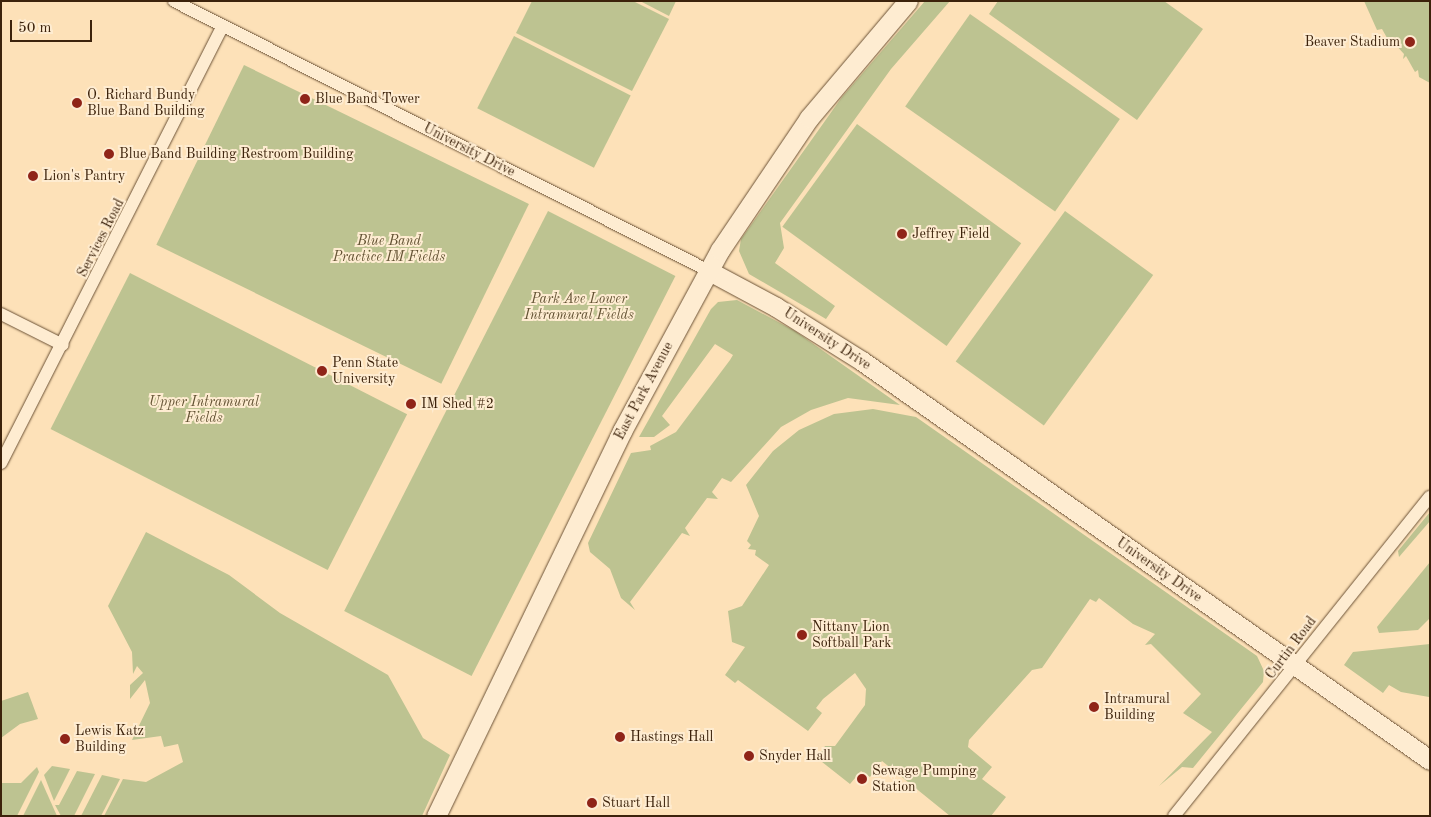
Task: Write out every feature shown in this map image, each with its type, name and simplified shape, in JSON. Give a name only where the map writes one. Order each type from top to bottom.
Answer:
[{"type":"main road","name":"East Park Avenue","points":[[436,816],[622,431],[709,271],[778,160],[908,1]]},
{"type":"main road","name":"University Drive","points":[[709,271],[776,306],[862,361],[1297,664],[1430,760]]},
{"type":"street","name":"University Drive","points":[[174,1],[709,271]]},
{"type":"street","name":"Services Road","points":[[1,463],[63,345],[223,26]]},
{"type":"street","points":[[1,314],[63,345]]},
{"type":"street","name":"Curtin Road","points":[[1174,816],[1430,497]]},
{"type":"green space","points":[[532,1],[633,1],[669,19],[632,91],[516,33]]},
{"type":"green space","points":[[640,1],[676,1],[669,16]]},
{"type":"green space","points":[[925,1],[950,1],[891,69],[780,223],[784,248],[775,263],[835,306],[826,319],[749,274],[739,251],[741,239],[842,97]]},
{"type":"green space","points":[[998,1],[1164,1],[1203,29],[1137,120],[989,14]]},
{"type":"green space","name":"Beaver Stadium","points":[[1364,1],[1430,1],[1430,83],[1419,77],[1418,70],[1415,72],[1406,56],[1403,59],[1404,54],[1394,43],[1391,45],[1382,29],[1377,30]]},
{"type":"green space","points":[[970,14],[1120,119],[1055,212],[905,107]]},
{"type":"green space","points":[[514,36],[631,95],[594,168],[477,108]]},
{"type":"green space","name":"Blue Band Practice IM Fields","points":[[244,65],[529,204],[441,384],[156,245]]},
{"type":"green space","name":"Jeffrey Field","points":[[857,124],[1021,243],[947,346],[782,227]]},
{"type":"green space","name":"Park Ave Lower Intramural Fields","points":[[548,211],[675,276],[472,676],[344,611]]},
{"type":"green space","points":[[1065,211],[1153,275],[1044,426],[956,361]]},
{"type":"green space","name":"Upper Intramural Fields","points":[[130,273],[407,414],[328,570],[51,429]]},
{"type":"green space","points":[[737,300],[795,331],[900,405],[848,398],[811,410],[781,427],[731,482],[722,478],[712,492],[718,499],[707,498],[685,528],[690,536],[682,533],[630,602],[635,610],[621,598],[610,569],[590,552],[588,543],[631,453],[651,450],[650,446],[676,432],[730,360],[733,355],[715,344],[662,416],[670,425],[654,437],[639,437],[711,309],[718,302]]},
{"type":"green space","points":[[873,409],[916,417],[1257,656],[1264,671],[1263,682],[1193,768],[1182,767],[1159,786],[1212,732],[1183,713],[1201,694],[1151,644],[1145,645],[1155,634],[1133,624],[1099,598],[1096,602],[1090,599],[1042,668],[1032,670],[969,740],[968,747],[992,767],[982,779],[1006,797],[991,816],[950,816],[882,761],[870,777],[861,771],[850,784],[817,758],[825,746],[835,746],[865,705],[866,689],[855,673],[823,699],[816,708],[822,713],[808,731],[738,680],[735,683],[725,675],[745,647],[732,642],[728,611],[742,606],[769,565],[755,555],[756,550],[748,549],[751,545],[747,541],[759,516],[746,485],[773,451],[799,430],[834,414]]},
{"type":"green space","points":[[1430,512],[1430,521],[1399,557],[1398,551]]},
{"type":"green space","points":[[146,532],[229,575],[280,613],[388,675],[423,738],[450,755],[422,816],[104,816],[123,779],[146,782],[183,762],[178,744],[164,747],[161,736],[132,740],[150,703],[145,680],[130,699],[130,685],[143,673],[137,666],[133,674],[132,652],[108,606]]},
{"type":"green space","points":[[1430,562],[1430,618],[1418,630],[1379,633],[1377,627]]},
{"type":"green space","points":[[1430,644],[1429,697],[1401,692],[1389,685],[1383,693],[1344,665],[1353,652]]},
{"type":"green space","points":[[28,692],[38,719],[20,724],[1,738],[1,701]]},
{"type":"green space","points":[[52,766],[70,769],[54,801],[44,775]]},
{"type":"green space","points":[[37,767],[39,772],[17,816],[1,816],[1,783],[21,783]]},
{"type":"green space","points":[[77,771],[95,774],[74,816],[61,816],[55,805],[59,805]]},
{"type":"green space","points":[[102,775],[120,779],[101,816],[81,816]]},
{"type":"green space","points":[[41,780],[57,816],[23,816]]},
{"type":"place","name":"Beaver Stadium","points":[[1410,42]]},
{"type":"place","name":"Blue Band Tower","points":[[305,99]]},
{"type":"place","name":"O. Richard Bundy Blue Band Building","points":[[77,103]]},
{"type":"place","name":"Blue Band Building Restroom Building","points":[[109,154]]},
{"type":"place","name":"Lion's Pantry","points":[[33,176]]},
{"type":"place","name":"Jeffrey Field","points":[[902,234]]},
{"type":"place","name":"Penn State University","points":[[322,371]]},
{"type":"place","name":"IM Shed #2","points":[[411,404]]},
{"type":"place","name":"Nittany Lion Softball Park","points":[[802,635]]},
{"type":"place","name":"Intramural Building","points":[[1094,707]]},
{"type":"place","name":"Hastings Hall","points":[[620,737]]},
{"type":"place","name":"Lewis Katz Building","points":[[65,739]]},
{"type":"place","name":"Snyder Hall","points":[[749,756]]},
{"type":"place","name":"Sewage Pumping Station","points":[[862,779]]},
{"type":"place","name":"Stuart Hall","points":[[592,803]]}]
